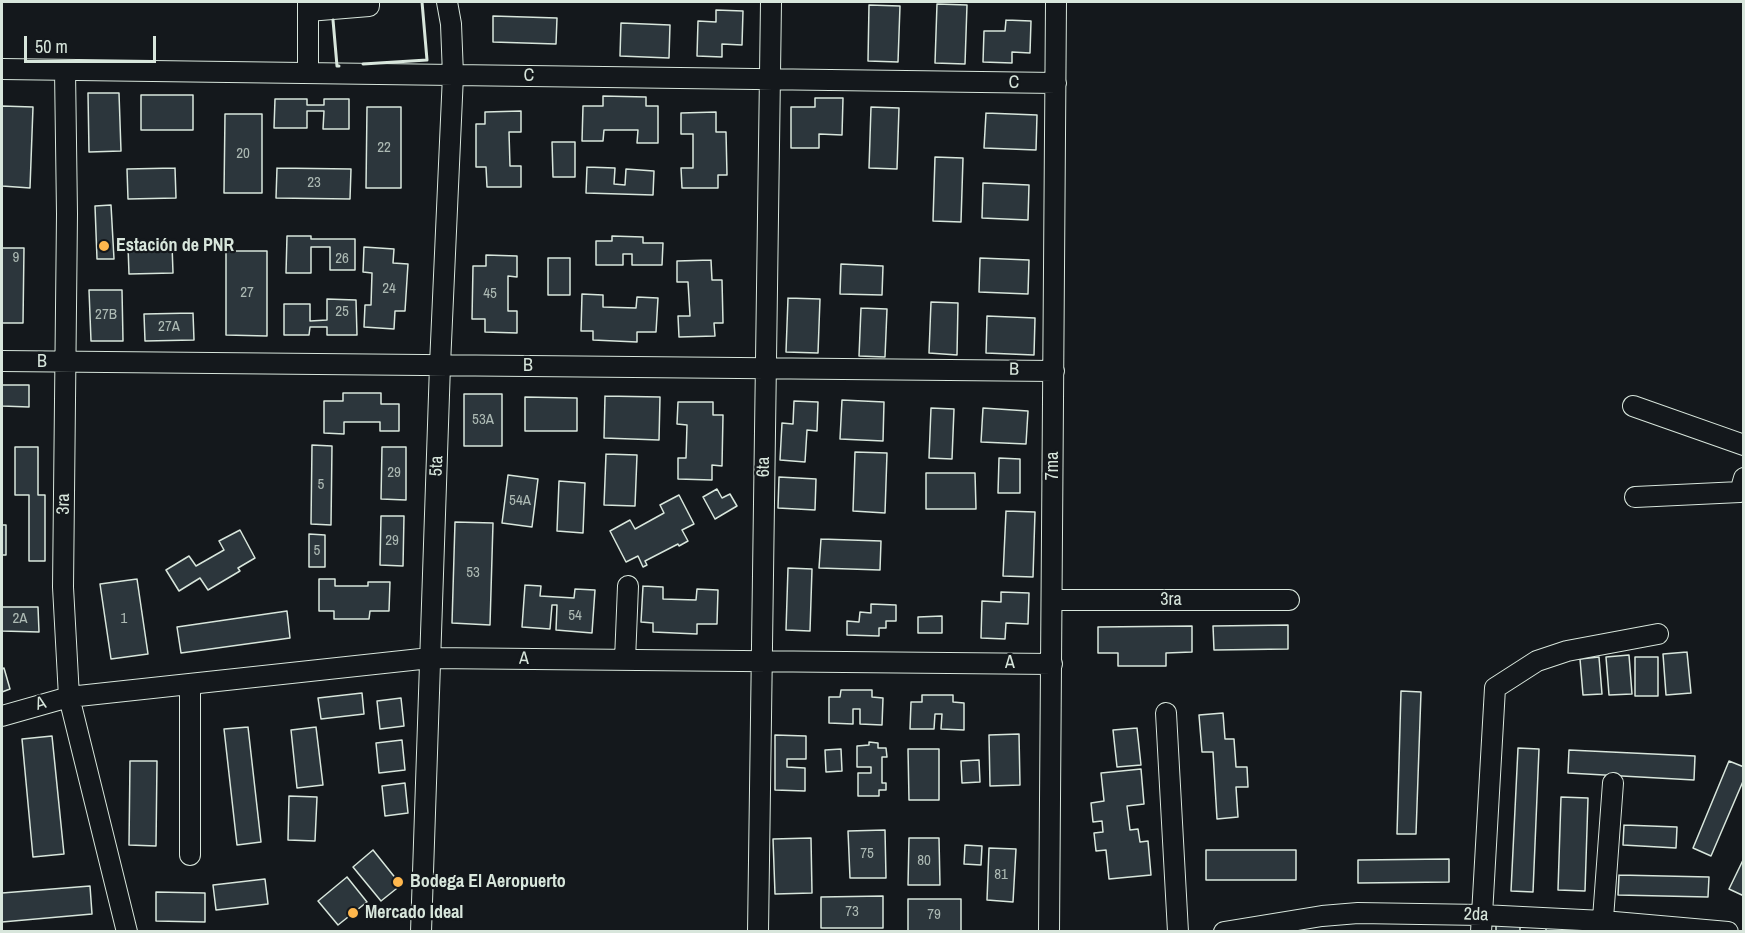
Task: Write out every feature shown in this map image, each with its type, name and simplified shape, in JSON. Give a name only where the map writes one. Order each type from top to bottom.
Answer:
[{"type":"street","points":[[308,73],[308,6],[369,6],[369,2]]},
{"type":"street","name":"5ta","points":[[421,932],[440,365],[453,75],[451,24],[447,2]]},
{"type":"street","name":"6ta","points":[[758,932],[771,2]]},
{"type":"street","name":"7ma","points":[[1049,932],[1056,2]]},
{"type":"street","name":"C","points":[[2,69],[1056,83]]},
{"type":"street","name":"3ra","points":[[65,70],[67,214],[63,587],[69,697],[127,932]]},
{"type":"street","name":"B","points":[[2,361],[1054,371]]},
{"type":"street","points":[[1633,406],[1743,445]]},
{"type":"street","points":[[1635,497],[1740,492],[1743,478]]},
{"type":"street","points":[[625,660],[628,586]]},
{"type":"street","name":"3ra","points":[[1052,600],[1289,600]]},
{"type":"street","points":[[1481,923],[1495,688],[1537,661],[1557,654],[1658,634]]},
{"type":"street","name":"A","points":[[2,716],[69,697],[430,658],[1052,664]]},
{"type":"street","points":[[190,684],[190,855]]},
{"type":"street","points":[[1166,713],[1178,932]]},
{"type":"street","points":[[1602,926],[1613,783]]},
{"type":"street","name":"2da","points":[[1224,932],[1322,924],[1358,913],[1481,923],[1728,932]]},
{"type":"building","points":[[937,4],[967,5],[965,64],[935,63]]},
{"type":"building","points":[[869,5],[900,6],[898,62],[868,61]]},
{"type":"building","points":[[716,10],[743,11],[742,45],[722,44],[722,57],[697,56],[698,21],[716,22]]},
{"type":"building","points":[[493,16],[557,18],[556,44],[493,42]]},
{"type":"building","points":[[1006,20],[1031,21],[1030,53],[1012,52],[1012,63],[983,62],[984,31],[1005,31]]},
{"type":"building","points":[[621,23],[670,25],[669,58],[620,56]]},
{"type":"building","points":[[88,93],[119,93],[121,151],[89,152]]},
{"type":"building","points":[[141,95],[193,95],[193,130],[141,130]]},
{"type":"building","points":[[603,96],[646,97],[646,106],[658,106],[658,143],[637,143],[638,130],[604,130],[603,141],[582,141],[583,106],[603,106]]},
{"type":"building","points":[[815,98],[843,98],[842,135],[819,134],[819,148],[791,148],[791,107],[815,107]]},
{"type":"building","points":[[275,99],[307,99],[307,105],[324,105],[324,99],[349,99],[349,129],[323,129],[324,111],[307,111],[307,128],[274,128]]},
{"type":"building","points":[[2,106],[33,107],[30,188],[2,186]]},
{"type":"building","points":[[367,107],[401,107],[401,188],[366,188]]},
{"type":"building","points":[[871,107],[899,108],[897,169],[869,168]]},
{"type":"building","points":[[521,111],[521,132],[509,132],[510,166],[521,166],[521,187],[487,187],[486,167],[476,167],[476,124],[485,124],[485,112]]},
{"type":"building","points":[[716,112],[716,132],[726,132],[727,175],[718,175],[718,188],[682,188],[681,168],[693,168],[693,134],[681,134],[681,113]]},
{"type":"building","points":[[986,113],[1037,115],[1036,150],[984,148]]},
{"type":"building","points":[[225,114],[262,114],[262,193],[224,193]]},
{"type":"building","points":[[552,142],[575,142],[575,177],[553,177]]},
{"type":"building","points":[[935,157],[963,158],[961,222],[933,221]]},
{"type":"building","points":[[587,167],[615,168],[614,184],[625,185],[626,169],[654,171],[653,195],[586,193]]},
{"type":"building","points":[[175,168],[176,198],[128,199],[127,169]]},
{"type":"building","points":[[277,168],[351,169],[350,199],[276,198]]},
{"type":"building","points":[[983,183],[1029,185],[1028,220],[982,218]]},
{"type":"building","points":[[111,205],[114,259],[97,259],[95,206]]},
{"type":"building","points":[[287,236],[311,236],[311,239],[355,239],[355,270],[330,270],[330,247],[311,247],[311,273],[286,273]]},
{"type":"building","points":[[612,236],[643,237],[643,243],[663,243],[662,265],[632,265],[632,254],[623,254],[623,265],[596,265],[596,241],[612,241]]},
{"type":"building","points":[[172,245],[173,273],[129,274],[128,246]]},
{"type":"building","points":[[364,247],[394,249],[393,263],[408,264],[405,311],[395,311],[394,329],[364,327],[365,305],[371,305],[372,273],[363,272]]},
{"type":"building","points":[[2,248],[24,248],[23,323],[2,323]]},
{"type":"building","points":[[226,251],[267,251],[267,336],[226,335]]},
{"type":"building","points":[[486,255],[517,256],[517,277],[508,276],[508,311],[517,311],[517,333],[485,332],[485,319],[472,319],[473,266],[486,266]]},
{"type":"building","points":[[548,258],[570,258],[570,295],[548,295]]},
{"type":"building","points":[[980,258],[1029,260],[1028,294],[979,292]]},
{"type":"building","points":[[711,260],[712,280],[722,280],[723,323],[714,323],[715,336],[679,337],[678,316],[690,316],[688,282],[677,282],[677,261]]},
{"type":"building","points":[[841,264],[883,266],[882,295],[840,294]]},
{"type":"building","points":[[89,290],[122,290],[123,341],[91,341]]},
{"type":"building","points":[[582,294],[603,295],[603,307],[636,308],[637,297],[658,298],[656,332],[637,332],[637,342],[593,340],[593,331],[581,331]]},
{"type":"building","points":[[788,298],[820,299],[818,353],[786,352]]},
{"type":"building","points":[[327,299],[356,300],[357,335],[327,335],[327,327],[310,327],[309,335],[284,335],[284,304],[310,304],[310,321],[327,320]]},
{"type":"building","points":[[931,302],[958,303],[957,355],[929,353]]},
{"type":"building","points":[[861,308],[887,309],[885,357],[859,356]]},
{"type":"building","points":[[193,313],[194,340],[145,341],[144,314]]},
{"type":"building","points":[[987,316],[1035,318],[1034,355],[986,353]]},
{"type":"building","points":[[2,385],[29,385],[29,407],[2,406]]},
{"type":"building","points":[[343,393],[381,393],[381,404],[399,404],[399,431],[380,431],[380,422],[344,422],[344,434],[324,433],[324,401],[343,401]]},
{"type":"building","points":[[464,394],[502,394],[502,446],[464,446]]},
{"type":"building","points":[[605,396],[660,397],[659,440],[604,438]]},
{"type":"building","points":[[525,397],[577,398],[577,431],[525,431]]},
{"type":"building","points":[[842,400],[884,402],[883,441],[840,439]]},
{"type":"building","points":[[794,401],[818,402],[817,431],[807,430],[805,462],[780,460],[782,423],[793,424]]},
{"type":"building","points":[[678,402],[713,402],[713,415],[723,415],[722,466],[712,465],[712,480],[678,479],[678,458],[686,458],[687,425],[677,424]]},
{"type":"building","points":[[931,408],[954,409],[952,459],[929,458]]},
{"type":"building","points":[[983,408],[1028,411],[1026,444],[981,442]]},
{"type":"building","points":[[312,445],[332,446],[331,525],[311,524]]},
{"type":"building","points":[[15,447],[38,447],[38,495],[45,495],[45,561],[29,561],[29,495],[15,495]]},
{"type":"building","points":[[382,447],[406,447],[406,500],[381,499]]},
{"type":"building","points":[[855,452],[887,453],[885,513],[853,511]]},
{"type":"building","points":[[606,454],[637,455],[635,506],[604,505]]},
{"type":"building","points":[[999,458],[1020,459],[1020,493],[998,493]]},
{"type":"building","points":[[926,473],[975,473],[976,509],[926,509]]},
{"type":"building","points":[[508,475],[538,479],[532,527],[502,523]]},
{"type":"building","points":[[779,477],[816,479],[815,510],[778,508]]},
{"type":"building","points":[[559,481],[585,483],[583,533],[557,531]]},
{"type":"building","points":[[717,489],[722,498],[730,494],[737,506],[715,519],[703,497]]},
{"type":"building","points":[[679,495],[694,524],[682,530],[688,541],[645,561],[647,565],[643,567],[638,556],[626,562],[610,531],[630,520],[635,529],[664,513],[660,505]]},
{"type":"building","points":[[1006,511],[1035,512],[1033,577],[1003,576]]},
{"type":"building","points":[[381,516],[404,516],[403,566],[380,565]]},
{"type":"building","points":[[455,522],[493,523],[490,625],[452,623]]},
{"type":"building","points":[[2,525],[6,525],[6,555],[2,555]]},
{"type":"building","points":[[240,530],[255,558],[238,568],[240,571],[208,590],[200,578],[179,591],[166,570],[189,556],[196,566],[224,550],[219,541]]},
{"type":"building","points":[[309,534],[325,535],[325,567],[309,567]]},
{"type":"building","points":[[821,539],[881,541],[880,570],[819,568]]},
{"type":"building","points":[[788,568],[812,569],[810,631],[786,630]]},
{"type":"building","points":[[137,579],[148,654],[111,659],[100,584]]},
{"type":"building","points":[[319,579],[335,579],[335,586],[368,586],[368,582],[390,582],[389,611],[370,611],[369,619],[334,619],[334,611],[319,611]]},
{"type":"building","points":[[525,585],[541,586],[540,596],[574,598],[575,589],[595,590],[592,633],[556,630],[557,605],[552,605],[550,629],[522,627]]},
{"type":"building","points":[[643,586],[663,587],[663,599],[696,600],[697,589],[718,590],[717,624],[697,624],[697,634],[653,632],[653,623],[641,622]]},
{"type":"building","points":[[1001,592],[1029,593],[1028,624],[1006,623],[1005,639],[981,638],[982,601],[1001,602]]},
{"type":"building","points":[[871,604],[896,605],[896,621],[886,621],[886,628],[879,628],[879,636],[847,635],[847,621],[859,622],[860,612],[871,613]]},
{"type":"building","points":[[2,607],[38,607],[39,632],[2,631]]},
{"type":"building","points":[[287,611],[290,638],[181,653],[177,627]]},
{"type":"building","points":[[942,616],[942,633],[918,633],[918,617]]},
{"type":"building","points":[[1288,625],[1288,649],[1214,650],[1213,626]]},
{"type":"building","points":[[1192,626],[1192,652],[1166,653],[1166,666],[1118,666],[1118,653],[1098,653],[1098,627]]},
{"type":"building","points":[[1687,652],[1691,693],[1666,695],[1663,654]]},
{"type":"building","points":[[1629,655],[1632,694],[1609,695],[1606,657]]},
{"type":"building","points":[[1599,657],[1602,694],[1583,695],[1580,659]]},
{"type":"building","points":[[1635,657],[1658,657],[1658,696],[1635,696]]},
{"type":"building","points":[[4,668],[10,689],[2,692],[2,669]]},
{"type":"building","points":[[841,690],[872,690],[872,697],[883,698],[882,725],[860,724],[860,709],[853,709],[853,724],[829,723],[829,697],[840,697]]},
{"type":"building","points":[[1401,691],[1421,692],[1416,834],[1397,834]]},
{"type":"building","points":[[362,693],[364,714],[321,719],[318,698]]},
{"type":"building","points":[[922,695],[953,695],[953,702],[964,703],[964,730],[941,729],[942,714],[935,714],[934,729],[910,729],[911,702],[922,702]]},
{"type":"building","points":[[401,698],[404,726],[380,729],[377,701]]},
{"type":"building","points":[[1223,713],[1225,739],[1234,739],[1236,767],[1247,767],[1248,787],[1236,787],[1238,817],[1217,819],[1213,752],[1202,752],[1199,715]]},
{"type":"building","points":[[248,727],[261,842],[237,845],[224,729]]},
{"type":"building","points":[[316,727],[323,785],[297,788],[291,730]]},
{"type":"building","points":[[1137,728],[1141,765],[1117,767],[1113,730]]},
{"type":"building","points":[[1019,734],[1020,785],[990,786],[989,735]]},
{"type":"building","points":[[775,735],[806,736],[806,759],[787,759],[787,767],[805,768],[805,791],[775,790]]},
{"type":"building","points":[[52,736],[64,854],[33,857],[22,739]]},
{"type":"building","points":[[402,740],[405,770],[379,773],[376,743]]},
{"type":"building","points":[[869,742],[878,743],[878,748],[886,748],[887,757],[882,757],[882,783],[886,783],[886,790],[879,790],[879,796],[858,796],[858,773],[871,773],[871,767],[857,767],[857,746],[869,745]]},
{"type":"building","points":[[1518,748],[1539,749],[1533,892],[1511,891]]},
{"type":"building","points":[[841,749],[842,771],[826,772],[825,750]]},
{"type":"building","points":[[908,749],[939,749],[939,800],[909,800]]},
{"type":"building","points":[[1569,750],[1695,756],[1694,780],[1568,773]]},
{"type":"building","points":[[979,760],[980,782],[962,783],[961,761]]},
{"type":"building","points":[[130,761],[157,761],[156,846],[129,845]]},
{"type":"building","points":[[1729,761],[1744,767],[1744,779],[1711,856],[1693,848]]},
{"type":"building","points":[[1141,769],[1144,804],[1127,806],[1130,830],[1138,829],[1140,842],[1148,841],[1151,875],[1109,879],[1106,850],[1096,851],[1094,833],[1103,832],[1102,821],[1093,822],[1091,803],[1104,801],[1101,773]]},
{"type":"building","points":[[405,783],[408,813],[385,816],[382,786]]},
{"type":"building","points":[[289,796],[317,797],[315,841],[288,840]]},
{"type":"building","points":[[1561,797],[1588,798],[1585,891],[1558,890]]},
{"type":"building","points":[[1624,825],[1677,827],[1676,848],[1623,845]]},
{"type":"building","points":[[885,830],[886,878],[850,878],[848,831]]},
{"type":"building","points":[[811,838],[812,893],[775,894],[773,839]]},
{"type":"building","points":[[909,838],[939,838],[940,885],[908,885]]},
{"type":"building","points":[[965,845],[982,846],[981,865],[964,864]]},
{"type":"building","points":[[989,848],[1016,849],[1013,902],[987,900]]},
{"type":"building","points":[[373,850],[401,885],[381,901],[353,867]]},
{"type":"building","points":[[1206,850],[1296,850],[1296,880],[1206,880]]},
{"type":"building","points":[[1744,858],[1744,896],[1729,889]]},
{"type":"building","points":[[1449,859],[1449,882],[1358,883],[1358,860]]},
{"type":"building","points":[[1619,875],[1709,877],[1708,897],[1618,895]]},
{"type":"building","points":[[347,877],[367,902],[338,925],[318,901]]},
{"type":"building","points":[[265,879],[268,904],[216,910],[213,885]]},
{"type":"building","points":[[90,886],[92,914],[2,922],[2,893]]},
{"type":"building","points":[[156,892],[205,893],[205,922],[156,921]]},
{"type":"building","points":[[883,896],[883,928],[821,928],[821,897]]},
{"type":"building","points":[[908,899],[961,899],[961,932],[908,932]]},
{"type":"building","points":[[1496,925],[1520,925],[1520,932],[1496,932]]},
{"type":"building","points":[[1546,927],[1565,927],[1565,932],[1546,932]]},
{"type":"wall","points":[[363,64],[427,60],[422,2]]},
{"type":"wall","points":[[333,20],[337,66],[339,66]]},
{"type":"place","name":"Estación de PNR","points":[[104,246]]},
{"type":"place","name":"Bodega El Aeropuerto","points":[[398,882]]},
{"type":"place","name":"Mercado Ideal","points":[[353,913]]}]
